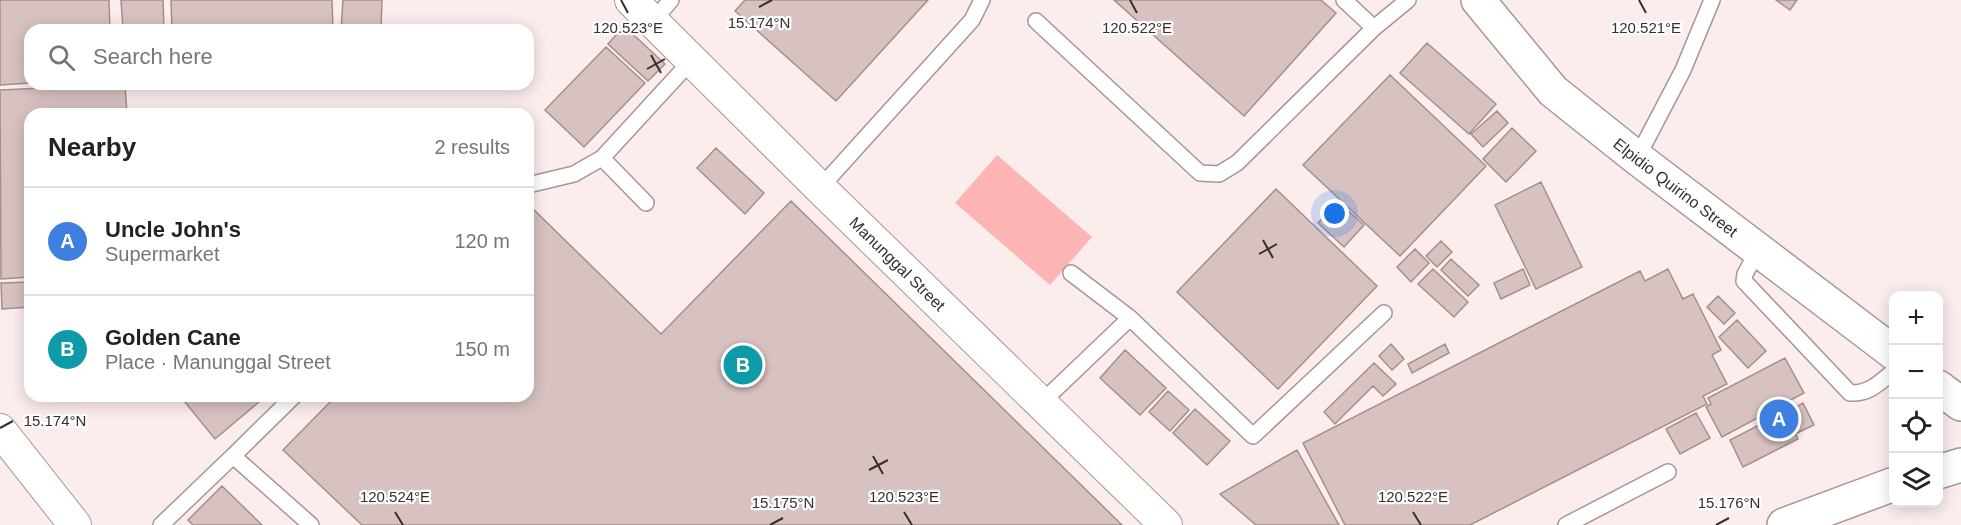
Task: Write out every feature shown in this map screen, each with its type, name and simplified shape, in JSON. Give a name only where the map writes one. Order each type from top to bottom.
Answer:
[{"type":"street","name":"Elpidio Quirino Street","points":[[1478,0],[1553,91],[1889,350]]},
{"type":"street","name":"Manunggal Street","points":[[646,6],[692,60],[820,188],[1166,525]]},
{"type":"street","points":[[1943,391],[1961,404]]},
{"type":"street","points":[[0,430],[75,525]]},
{"type":"street","points":[[1943,470],[1961,465]]},
{"type":"street","points":[[1784,525],[1889,486]]},
{"type":"lane","points":[[820,188],[972,20],[982,0]]},
{"type":"lane","points":[[1344,0],[1374,28]]},
{"type":"lane","points":[[1036,21],[1200,173],[1219,174],[1237,163],[1374,28],[1408,0]]},
{"type":"lane","points":[[1637,158],[1683,70],[1712,0]]},
{"type":"lane","points":[[534,183],[574,174],[602,158],[692,60]]},
{"type":"lane","points":[[602,158],[646,203]]},
{"type":"lane","points":[[1758,250],[1745,274],[1744,281],[1850,393],[1862,394],[1871,390],[1889,374]]},
{"type":"lane","points":[[1071,273],[1130,318],[1253,436],[1384,313]]},
{"type":"lane","points":[[1042,402],[1130,318]]},
{"type":"lane","points":[[161,525],[288,402]]},
{"type":"lane","points":[[233,456],[311,525]]},
{"type":"lane","points":[[1569,524],[1668,472]]},
{"type":"shaded area","points":[[997,155],[1092,237],[1050,285],[955,203]]},
{"type":"building","points":[[0,0],[109,0],[110,24],[24,24],[24,83],[0,85]]},
{"type":"building","points":[[121,0],[163,0],[164,24],[123,24]]},
{"type":"building","points":[[171,0],[332,0],[333,24],[172,24]]},
{"type":"building","points":[[343,0],[382,0],[381,24],[341,24]]},
{"type":"building","points":[[745,0],[928,0],[836,101],[735,11]]},
{"type":"building","points":[[1114,0],[1321,0],[1336,13],[1244,116]]},
{"type":"building","points":[[1776,0],[1797,0],[1790,10]]},
{"type":"building","points":[[624,26],[665,64],[648,81],[608,44]]},
{"type":"building","points":[[1427,43],[1496,104],[1469,134],[1400,73]]},
{"type":"building","points":[[606,47],[645,83],[584,147],[545,110]]},
{"type":"building","points":[[1390,75],[1486,166],[1400,256],[1303,165]]},
{"type":"building","points":[[0,90],[125,90],[127,108],[24,108],[24,277],[1,279]]},
{"type":"building","points":[[1497,111],[1508,123],[1483,147],[1471,134]]},
{"type":"building","points":[[1512,128],[1536,151],[1506,182],[1483,159]]},
{"type":"building","points":[[716,148],[764,193],[745,214],[697,168]]},
{"type":"building","points":[[1541,182],[1582,267],[1536,289],[1495,205]]},
{"type":"building","points":[[1276,189],[1377,286],[1278,389],[1177,292]]},
{"type":"building","points":[[791,201],[1122,525],[362,525],[283,450],[330,402],[534,402],[534,210],[661,334]]},
{"type":"building","points":[[1338,202],[1364,225],[1344,247],[1318,223]]},
{"type":"building","points":[[1441,241],[1452,252],[1437,267],[1426,256]]},
{"type":"building","points":[[1415,249],[1429,263],[1411,282],[1397,267]]},
{"type":"building","points":[[1451,259],[1479,285],[1468,296],[1441,270]]},
{"type":"building","points":[[1433,269],[1468,302],[1454,317],[1418,284]]},
{"type":"building","points":[[1523,269],[1530,285],[1501,299],[1494,283]]},
{"type":"building","points":[[1668,269],[1683,299],[1693,294],[1721,350],[1712,355],[1727,384],[1703,396],[1707,404],[1470,525],[1345,525],[1303,443],[1640,271],[1645,281]]},
{"type":"building","points":[[24,282],[24,307],[2,309],[1,283]]},
{"type":"building","points":[[1718,296],[1735,313],[1724,324],[1707,307]]},
{"type":"building","points":[[1737,320],[1766,351],[1748,368],[1719,337]]},
{"type":"building","points":[[1391,344],[1404,359],[1392,370],[1379,356]]},
{"type":"building","points":[[1445,344],[1449,353],[1412,373],[1408,364]]},
{"type":"building","points":[[1125,350],[1166,388],[1140,415],[1100,378]]},
{"type":"building","points":[[1785,358],[1804,393],[1722,437],[1706,407],[1711,404],[1708,398]]},
{"type":"building","points":[[1374,363],[1396,384],[1383,396],[1373,386],[1335,424],[1324,412]]},
{"type":"building","points":[[1168,391],[1189,410],[1170,431],[1149,412]]},
{"type":"building","points":[[185,402],[259,402],[215,439]]},
{"type":"building","points":[[1803,403],[1814,425],[1797,433],[1787,412]]},
{"type":"building","points":[[1195,409],[1230,441],[1207,465],[1173,433]]},
{"type":"building","points":[[1784,412],[1798,439],[1743,467],[1730,440]]},
{"type":"building","points":[[1696,413],[1710,438],[1680,454],[1666,429]]},
{"type":"building","points":[[1297,450],[1339,525],[1256,525],[1220,494]]},
{"type":"building","points":[[222,486],[262,525],[193,525],[188,520]]},
{"type":"place","name":"Golden Cane","points":[[743,365]]},
{"type":"place","name":"Uncle John's","points":[[1779,419]]}]
